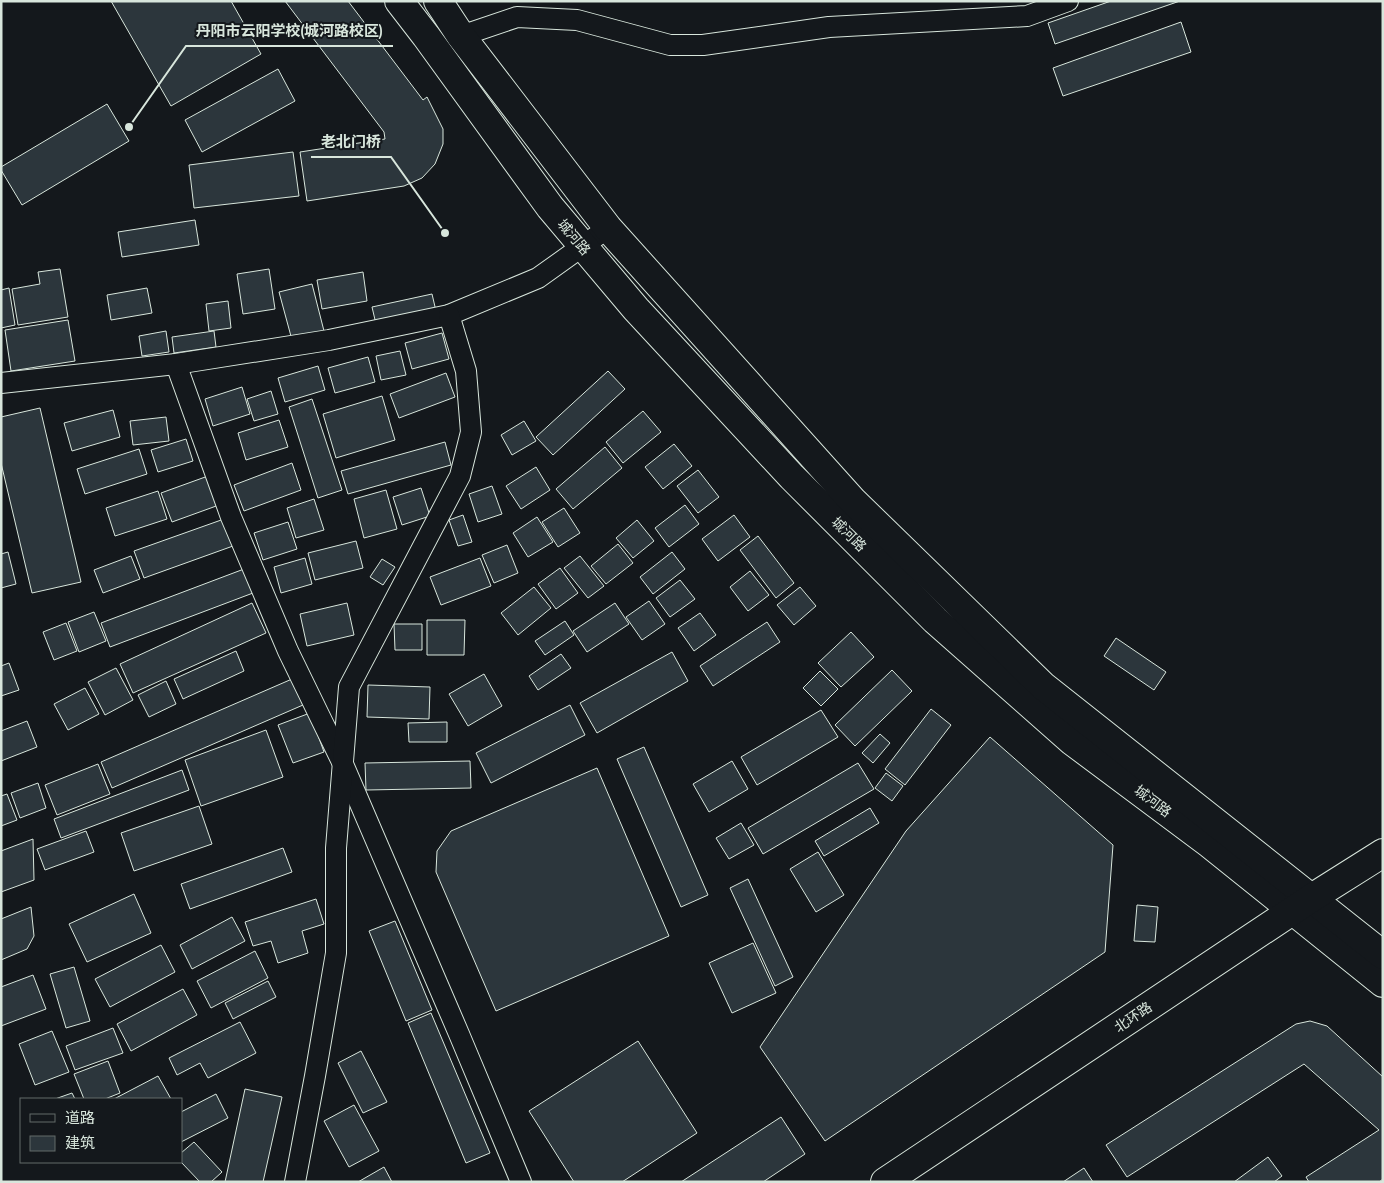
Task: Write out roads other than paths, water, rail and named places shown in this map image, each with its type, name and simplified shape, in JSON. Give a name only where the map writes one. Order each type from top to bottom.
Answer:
[{"type":"main road","name":"城河路","points":[[399,1],[550,207],[636,310],[785,470],[935,620],[1072,741],[1210,844],[1301,905],[1383,956]]},
{"type":"main road","name":"城河路","points":[[438,1],[461,36],[608,228],[853,501],[1043,686],[1301,905],[1383,983]]},
{"type":"main road","name":"北环路","points":[[885,1182],[1301,905],[1383,853]]},
{"type":"street","points":[[461,36],[517,18],[577,20],[670,45],[703,46],[829,27],[1028,16],[1068,1]]},
{"type":"street","points":[[1,383],[176,364],[329,340],[449,315],[538,278],[608,228]]},
{"type":"street","points":[[295,1182],[336,953],[336,848],[349,687],[460,476],[471,432],[466,371],[449,315]]},
{"type":"street","points":[[176,364],[231,517],[288,651],[343,764],[521,1182]]},
{"type":"place","name":"丹阳市云阳学校(城河路校区)","points":[[129,127]]},
{"type":"place","name":"老北门桥","points":[[445,233]]}]
